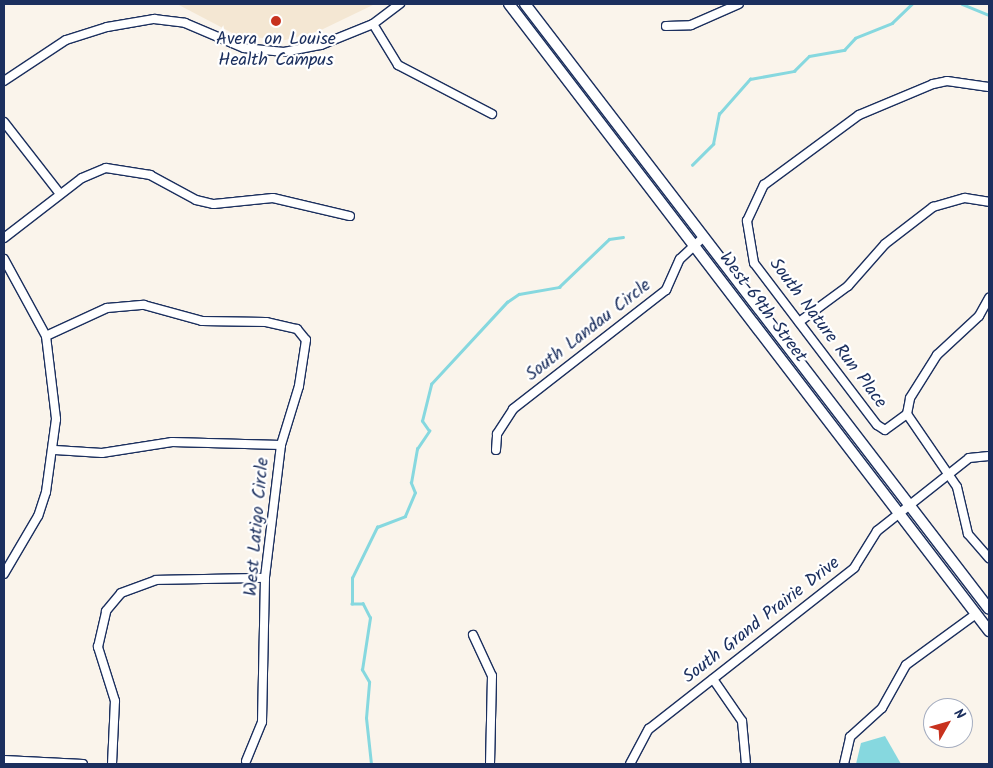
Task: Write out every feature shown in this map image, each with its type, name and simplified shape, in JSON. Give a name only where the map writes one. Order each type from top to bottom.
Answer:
[{"type":"main road","name":"West 69th Street","points":[[509,4],[989,631]]},
{"type":"main road","name":"West 69th Street","points":[[525,4],[988,607]]},
{"type":"main road","points":[[768,344],[779,335]]},
{"type":"main road","points":[[976,614],[988,607]]},
{"type":"street","points":[[4,82],[66,40],[145,21],[185,24],[244,48],[284,52],[321,45],[373,24],[400,4]]},
{"type":"street","points":[[666,26],[691,25],[739,4]]},
{"type":"street","points":[[373,24],[398,65],[466,97],[492,114]]},
{"type":"street","name":"South Nature Run Place","points":[[907,414],[885,430],[877,425],[754,263],[747,241],[747,221],[764,185],[876,106],[947,81],[989,87]]},
{"type":"street","points":[[4,122],[60,194]]},
{"type":"street","points":[[4,238],[60,194],[106,168],[128,169],[214,204],[273,198],[350,216]]},
{"type":"street","points":[[799,322],[848,286],[885,244],[934,207],[965,198],[989,202]]},
{"type":"street","name":"South Landau Circle","points":[[496,450],[497,434],[513,409],[666,290],[680,259],[704,237]]},
{"type":"street","points":[[4,259],[46,336],[56,391],[55,450],[38,516],[4,574]]},
{"type":"street","points":[[989,298],[979,316],[937,355],[910,398],[907,414],[961,496],[968,534],[989,558]]},
{"type":"street","name":"West Latigo Circle","points":[[46,336],[107,308],[127,305],[202,320],[266,322],[297,329],[306,340],[304,355],[281,445],[265,578],[262,722],[246,761]]},
{"type":"street","points":[[55,450],[102,453],[172,442],[281,445]]},
{"type":"street","name":"South Grand Prairie Drive","points":[[630,764],[649,729],[854,568],[877,531],[911,506],[947,474],[970,458],[989,456]]},
{"type":"street","points":[[112,764],[115,701],[98,647],[106,611],[121,593],[156,580],[265,578]]},
{"type":"street","points":[[844,764],[850,737],[882,708],[906,665],[976,614]]},
{"type":"street","points":[[473,635],[492,676],[490,764]]},
{"type":"street","points":[[713,679],[742,721],[746,764]]},
{"type":"street","points":[[4,760],[83,764]]},
{"type":"shaded area","name":"Avera on Louise Health Campus","points":[[177,4],[375,4],[319,31],[286,40],[238,36]]},
{"type":"water","points":[[885,736],[901,764],[856,764],[861,743]]},
{"type":"waterway","points":[[692,165],[713,144],[719,114],[750,79],[794,71],[809,56],[844,50],[855,38],[892,23],[912,4]]},
{"type":"waterway","points":[[962,4],[989,15]]},
{"type":"waterway","points":[[371,764],[366,718],[369,682],[362,670],[370,618],[363,604],[352,604],[352,578],[377,527],[405,516],[415,493],[411,483],[417,449],[429,431],[422,421],[431,384],[507,302],[519,294],[559,287],[609,239],[623,237]]},
{"type":"place","name":"Avera on Louise Health Campus","points":[[276,21]]}]
